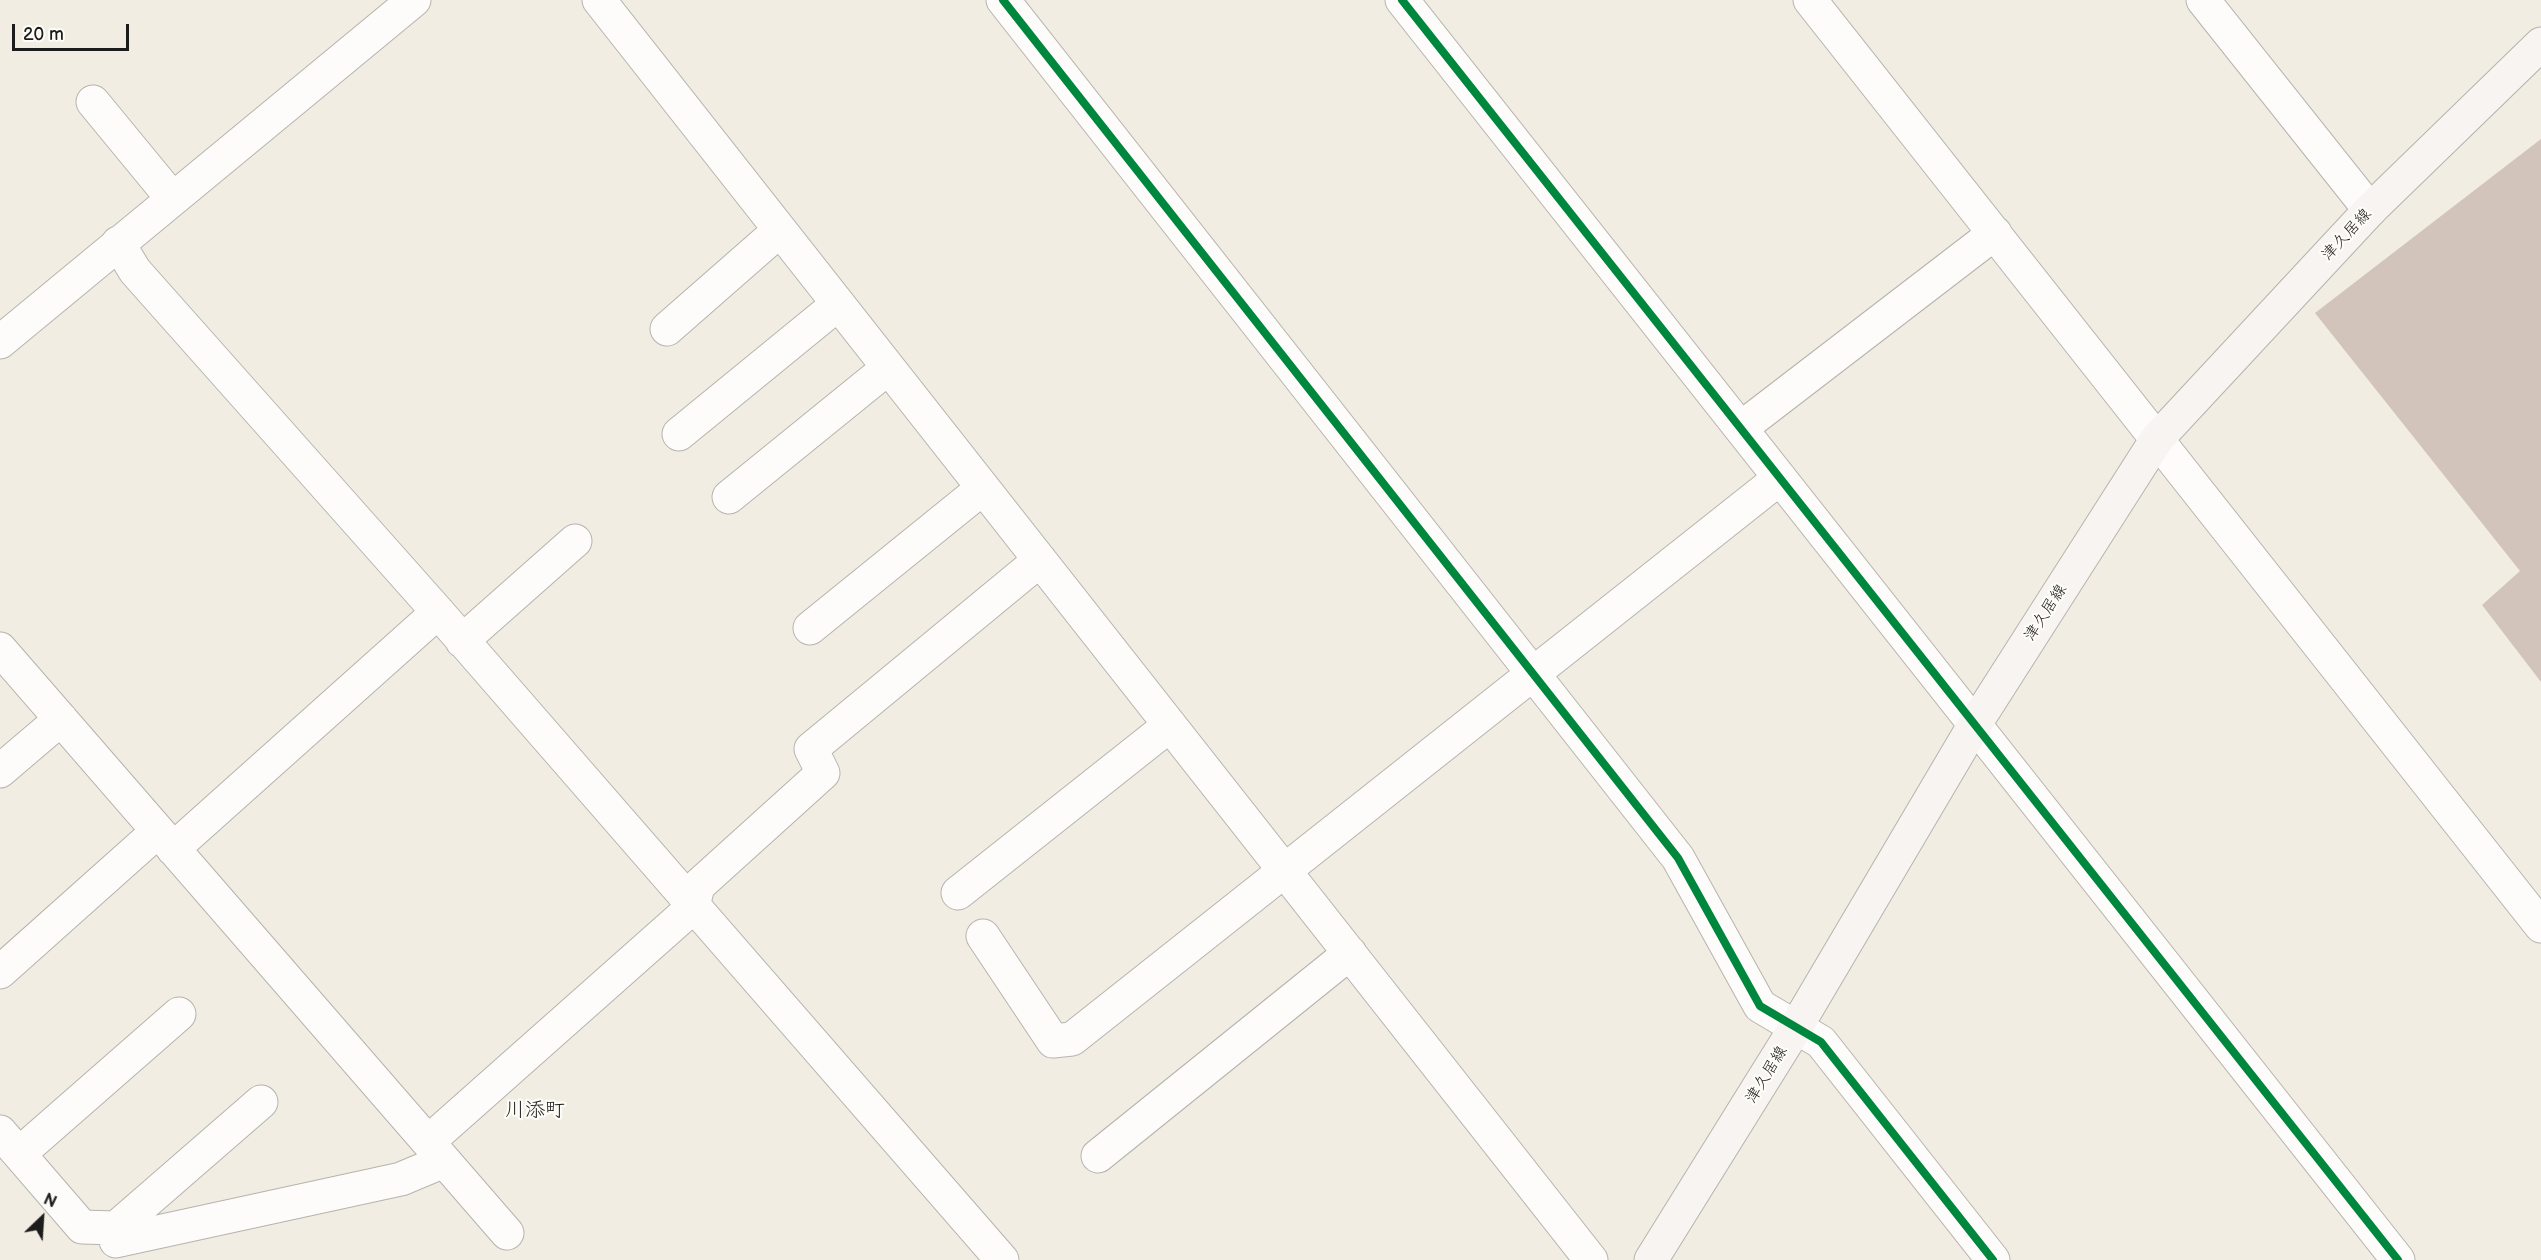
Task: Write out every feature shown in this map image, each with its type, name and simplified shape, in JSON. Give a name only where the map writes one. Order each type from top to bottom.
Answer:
[{"type":"main road","name":"津久居線","points":[[1651,1260],[1796,1027],[1975,724],[2157,439],[2370,210],[2541,44]]},
{"type":"street","points":[[5,328],[118,243],[414,0]]},
{"type":"street","points":[[599,0],[1591,1260]]},
{"type":"street","points":[[1003,0],[1678,858],[1760,1006],[1821,1042],[1993,1260]]},
{"type":"street","points":[[1402,0],[2398,1260]]},
{"type":"street","points":[[1810,0],[2541,926]]},
{"type":"street","points":[[2203,0],[2370,210]]},
{"type":"street","points":[[93,102],[172,198]]},
{"type":"street","points":[[666,329],[780,230]]},
{"type":"street","points":[[1740,428],[1995,233]]},
{"type":"street","points":[[118,243],[135,271],[438,612],[1002,1260]]},
{"type":"street","points":[[679,434],[838,304]]},
{"type":"street","points":[[729,497],[888,368]]},
{"type":"street","points":[[983,936],[1053,1041],[1072,1039],[1780,478]]},
{"type":"street","points":[[810,628],[983,488]]},
{"type":"street","points":[[462,641],[575,541]]},
{"type":"street","points":[[116,1228],[116,1241],[401,1179],[436,1152],[693,907],[698,886],[823,772],[811,749],[1040,560]]},
{"type":"street","points":[[0,972],[166,840],[438,612]]},
{"type":"street","points":[[0,649],[507,1233]]},
{"type":"street","points":[[0,771],[61,719]]},
{"type":"street","points":[[958,893],[1170,725]]},
{"type":"street","points":[[1098,1156],[1350,953]]},
{"type":"street","points":[[179,1014],[9,1143],[82,1227],[116,1228],[261,1102]]},
{"type":"building","points":[[2541,139],[2541,682],[2482,605],[2520,571],[2315,313]]},
{"type":"cycle path","points":[[1003,0],[1678,858],[1760,1006],[1821,1042],[1993,1260]]},
{"type":"cycle path","points":[[1402,0],[2398,1260]]},
{"type":"district","name":"川添町","points":[[535,1111]]}]
